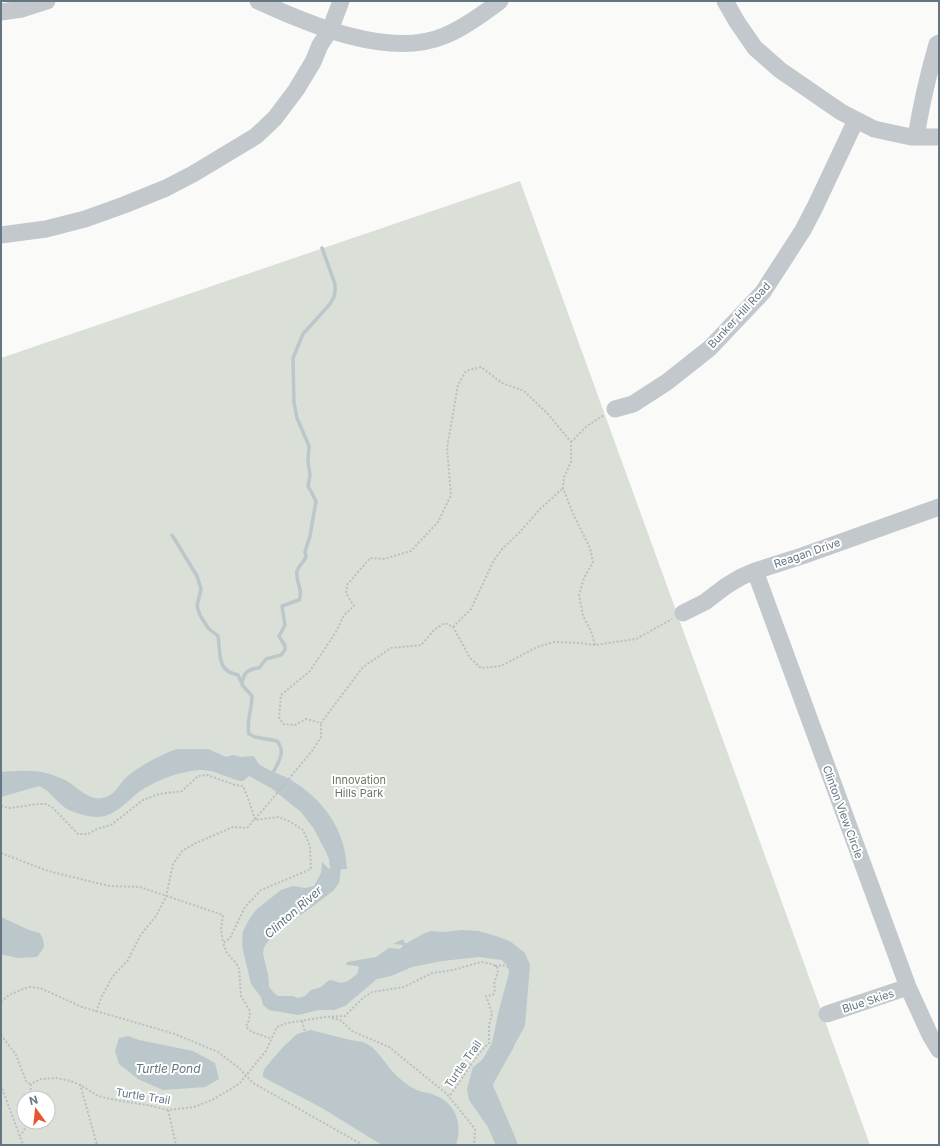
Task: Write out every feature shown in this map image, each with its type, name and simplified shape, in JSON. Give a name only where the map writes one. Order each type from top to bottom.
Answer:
[{"type":"street","points":[[1,12],[22,10],[47,1]]},
{"type":"street","points":[[258,1],[330,30],[360,38],[416,44],[446,35],[464,26],[500,1]]},
{"type":"street","points":[[1,235],[46,229],[85,219],[124,205],[166,188],[193,174],[256,136],[274,118],[296,90],[313,62],[320,45],[330,30],[340,1]]},
{"type":"street","points":[[725,1],[755,48],[780,70],[841,112],[874,129],[916,137],[939,137]]},
{"type":"street","points":[[916,137],[929,73],[937,44],[939,43]]},
{"type":"street","name":"Bunker Hill Road","points":[[615,409],[633,404],[673,377],[710,348],[763,292],[780,267],[812,213],[856,120]]},
{"type":"street","name":"Reagan Drive","points":[[683,613],[706,602],[726,586],[755,571],[802,556],[939,507]]},
{"type":"street","name":"Clinton View Circle","points":[[755,571],[908,987],[930,1035],[939,1050]]},
{"type":"street","name":"Blue Skies","points":[[827,1014],[908,987]]},
{"type":"path","points":[[321,723],[306,719],[295,726],[283,724],[279,717],[280,695],[310,671],[336,632],[344,615],[354,606],[346,593],[347,586],[370,558],[384,559],[411,551],[438,522],[451,495],[447,448],[458,385],[466,371],[481,367],[502,383],[524,391],[548,414],[571,442],[571,462],[564,477],[563,488],[574,516],[590,548],[593,562],[584,578],[579,595],[583,616],[591,631],[595,645]]},
{"type":"path","points":[[571,442],[587,426],[615,409]]},
{"type":"path","points":[[452,627],[472,609],[494,560],[503,548],[518,534],[540,509],[563,488]]},
{"type":"path","points":[[96,1012],[102,996],[114,976],[128,960],[140,936],[156,916],[166,897],[173,864],[182,851],[233,828],[247,828],[302,763],[321,737],[321,723],[363,666],[391,648],[421,645],[435,629],[445,623],[452,627],[470,658],[481,668],[501,666],[537,647],[554,642],[595,645],[636,639],[683,613]]},
{"type":"path","points":[[1,806],[10,808],[46,804],[53,808],[78,834],[88,834],[97,829],[111,826],[143,800],[160,794],[182,791],[198,776],[207,775],[235,785],[243,786],[254,820]]},
{"type":"path","points":[[223,943],[230,938],[245,907],[262,890],[311,869],[310,846],[304,830],[289,820],[278,817],[254,820]]},
{"type":"path","points":[[1,853],[48,871],[109,886],[140,887],[223,915],[221,929],[223,943],[227,953],[239,969],[241,996],[250,1011],[249,1020],[246,1027],[252,1032],[272,1039]]},
{"type":"path","name":"Turtle Trail","points":[[30,1084],[41,1079],[56,1078],[71,1080],[98,1096],[168,1110],[194,1107],[214,1099],[239,1084],[266,1052],[277,1028],[287,1023],[345,1016],[363,998],[372,992],[404,987],[432,973],[453,970],[481,962],[495,966],[498,971],[494,984],[495,990],[493,995],[486,996],[492,1012],[489,1026],[489,1043],[479,1053],[449,1097]]},
{"type":"path","points":[[495,966],[502,965],[508,967]]},
{"type":"path","points":[[1,1002],[9,995],[23,989],[40,988],[82,1008],[175,1034],[218,1052],[262,1088],[363,1145]]},
{"type":"path","points":[[329,1017],[340,1020],[352,1031],[389,1047],[447,1094],[475,1129],[474,1145]]},
{"type":"path","points":[[302,1021],[305,1032]]},
{"type":"path","points":[[1,1035],[16,1055],[26,1081],[30,1084],[30,1090]]},
{"type":"path","points":[[80,1084],[97,1145]]},
{"type":"path","points":[[1,1085],[23,1145]]},
{"type":"path","points":[[168,1110],[176,1145]]},
{"type":"path","points":[[19,1136],[25,1130]]},
{"type":"green space","name":"Innovation Hills Park","points":[[520,181],[870,1145],[1,1145],[1,358]]},
{"type":"water","points":[[177,749],[208,749],[226,757],[233,755],[241,757],[253,756],[260,765],[291,780],[317,800],[331,817],[341,837],[345,851],[347,869],[341,869],[339,883],[333,891],[305,912],[277,929],[264,947],[263,954],[268,974],[269,987],[278,996],[292,996],[298,998],[305,996],[311,990],[321,987],[328,981],[331,980],[341,983],[348,981],[357,974],[359,968],[358,966],[347,965],[347,962],[376,957],[389,948],[399,949],[403,945],[393,944],[403,939],[405,943],[407,943],[431,931],[479,931],[511,942],[525,953],[530,965],[525,1026],[510,1050],[494,1055],[490,1061],[487,1087],[487,1098],[490,1107],[503,1131],[515,1145],[496,1145],[492,1133],[469,1100],[467,1089],[473,1067],[482,1060],[491,1048],[509,973],[508,967],[502,960],[479,957],[442,961],[412,967],[391,976],[377,979],[345,1006],[334,1010],[319,1010],[298,1015],[269,1010],[263,1005],[261,997],[251,984],[242,946],[243,931],[257,909],[281,890],[293,886],[305,888],[314,886],[321,873],[322,862],[329,869],[330,868],[329,859],[314,829],[301,812],[271,788],[249,776],[241,781],[211,771],[192,771],[177,774],[154,783],[140,791],[115,811],[97,817],[67,809],[47,791],[39,786],[1,797],[1,772],[27,771],[53,775],[67,781],[88,796],[102,798],[115,792],[125,778],[140,767]]},
{"type":"water","points":[[1,917],[29,930],[40,933],[44,946],[37,957],[17,958],[1,954]]},
{"type":"water","points":[[311,1030],[365,1043],[375,1050],[395,1074],[407,1084],[419,1091],[433,1094],[448,1103],[456,1115],[458,1122],[459,1129],[456,1145],[382,1145],[322,1108],[263,1077],[265,1068],[283,1047],[297,1034]]},
{"type":"water","name":"Turtle Pond","points":[[128,1036],[139,1040],[193,1051],[215,1063],[219,1079],[205,1087],[163,1090],[138,1079],[119,1064],[115,1051],[119,1038]]},
{"type":"waterway","points":[[242,683],[247,672],[252,669],[259,668],[266,659],[281,655],[285,650],[285,646],[279,636],[285,625],[282,606],[299,600],[301,593],[297,578],[297,571],[306,557],[305,552],[310,536],[316,501],[308,486],[310,475],[308,461],[309,446],[297,418],[294,403],[293,358],[303,334],[330,304],[334,297],[335,284],[322,248]]},
{"type":"waterway","points":[[172,535],[197,576],[201,589],[197,606],[200,615],[208,628],[218,636],[220,655],[223,665],[226,670],[238,675],[243,686],[252,696],[248,724],[249,734],[255,737],[277,741],[280,745],[281,756],[274,771]]},
{"type":"waterway","name":"Clinton River","points":[[507,1145],[481,1084],[504,1043],[510,1027]]}]
